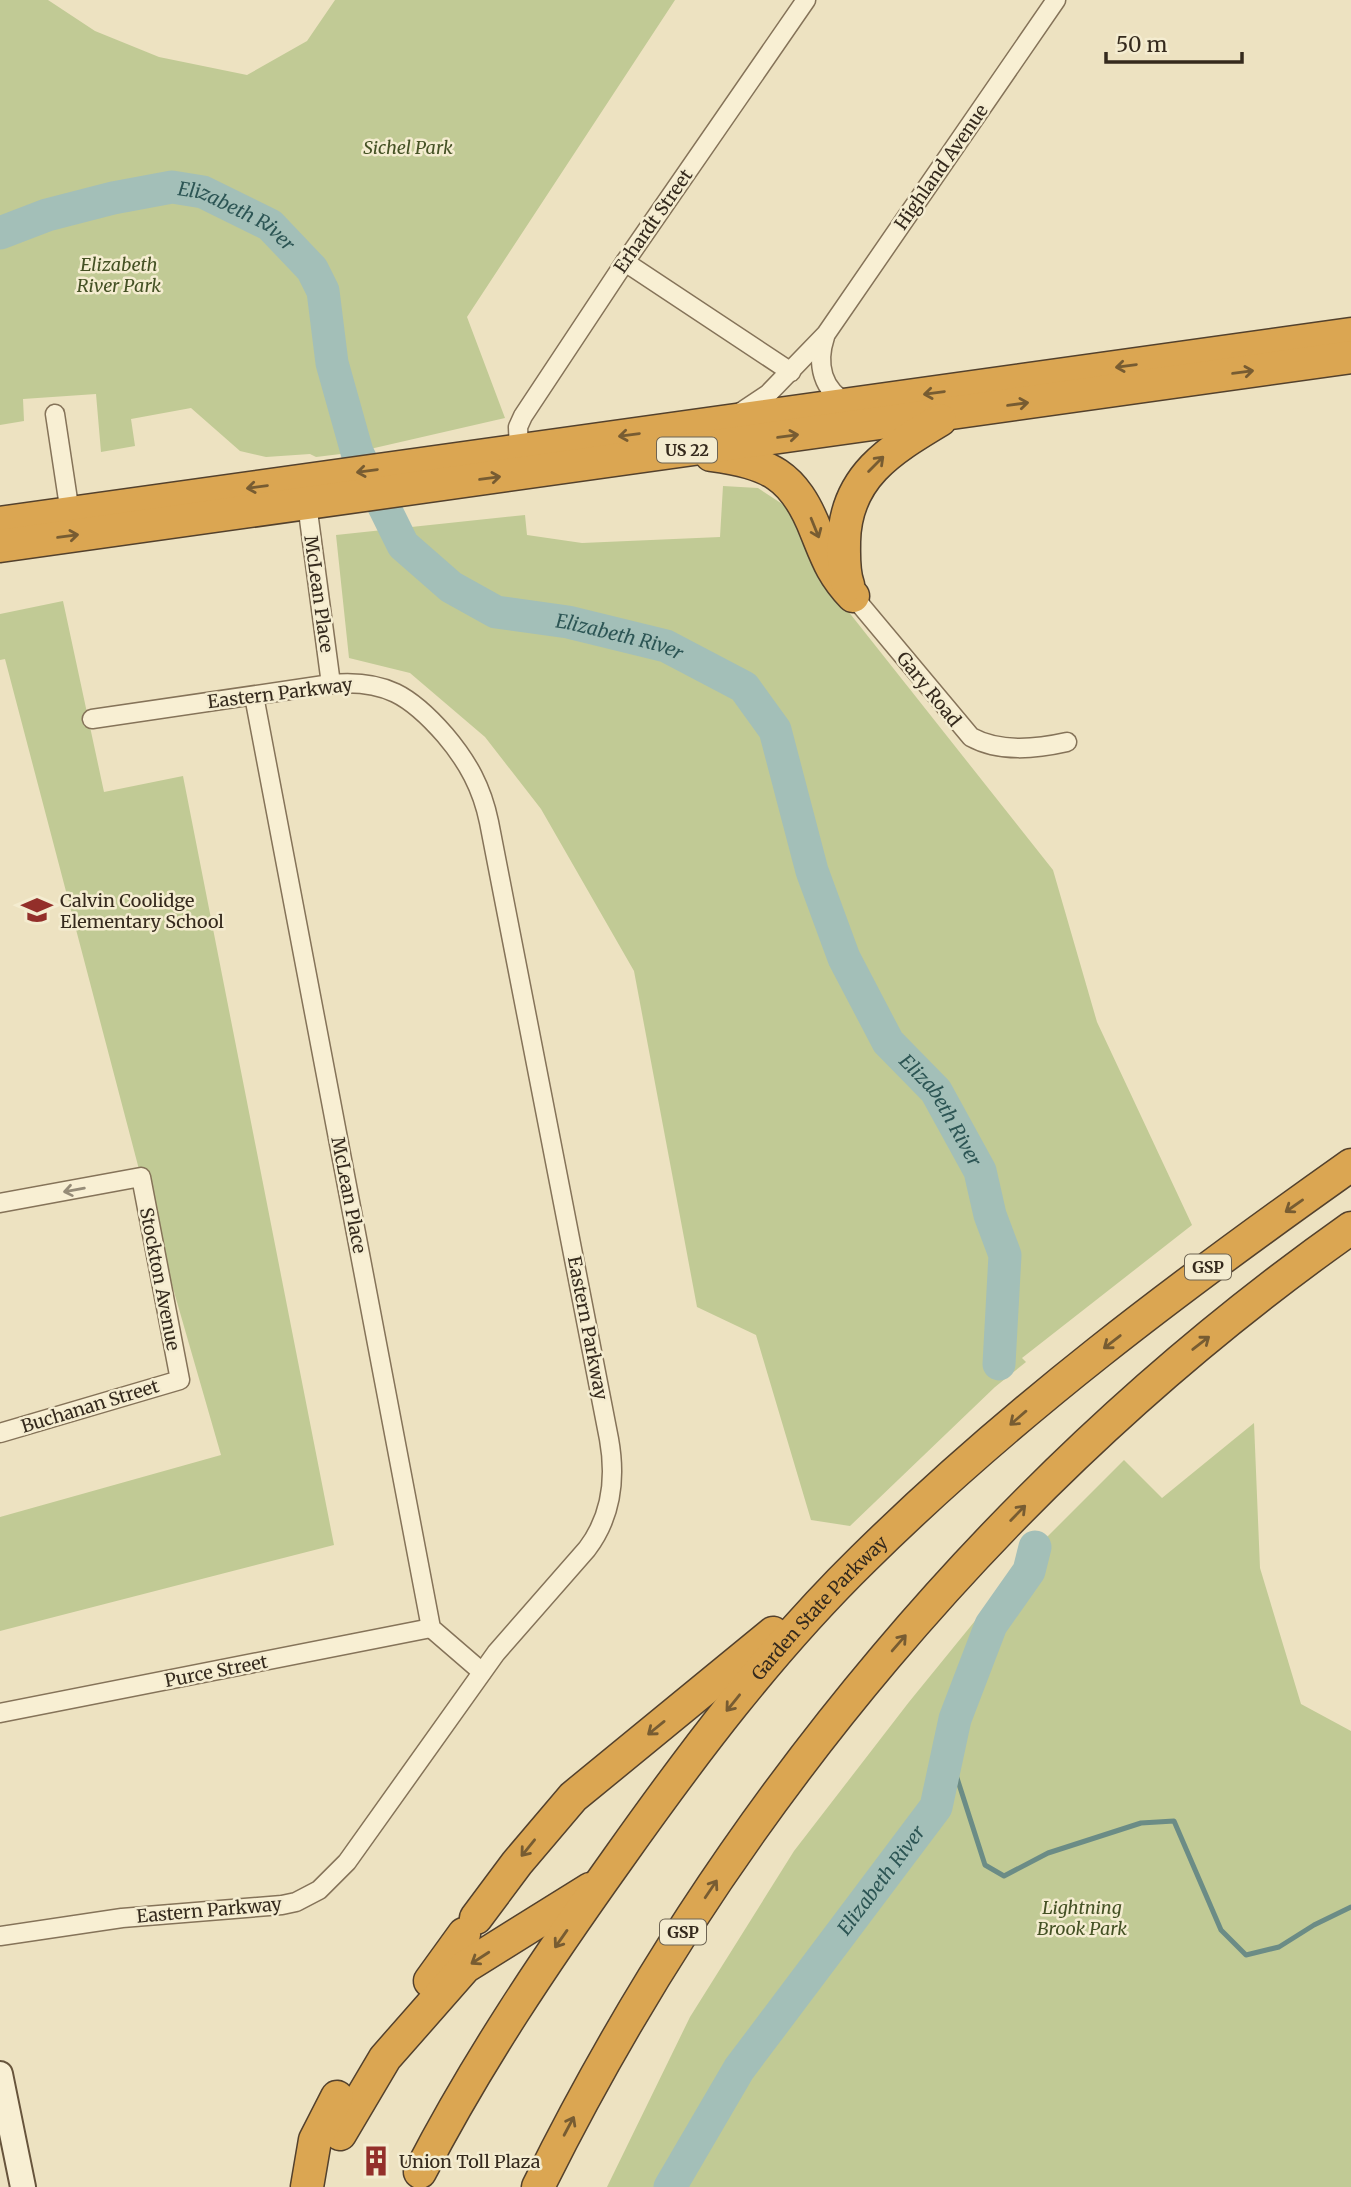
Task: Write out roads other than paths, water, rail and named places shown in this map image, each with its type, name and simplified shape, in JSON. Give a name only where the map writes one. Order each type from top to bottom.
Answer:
[{"type":"highway","points":[[1255,348],[1351,314]]},
{"type":"highway","name":"US 22","points":[[0,546],[417,476],[519,450],[1351,334]]},
{"type":"highway","name":"US 22","points":[[417,476],[682,451],[1351,357]]},
{"type":"highway","points":[[853,596],[845,570],[844,531],[850,507],[861,484],[867,473],[888,453],[951,414]]},
{"type":"highway","points":[[682,451],[744,460],[769,470],[790,484],[810,515],[833,574],[853,596]]},
{"type":"highway","name":"US 22","points":[[0,523],[70,513],[323,493]]},
{"type":"highway","name":"Garden State Parkway","points":[[420,2172],[495,2036],[600,1883],[700,1745],[778,1650],[861,1561],[1070,1374],[1188,1282],[1351,1165]]},
{"type":"highway","name":"GSP","points":[[538,2187],[575,2115],[643,1997],[699,1908],[751,1831],[855,1695],[971,1563],[1094,1437],[1168,1370],[1247,1306],[1351,1228]]},
{"type":"highway","points":[[308,2187],[315,2140],[349,2076],[379,2032],[433,1978],[509,1872],[573,1797],[861,1561]]},
{"type":"highway","points":[[308,2187],[385,2058],[465,1967],[600,1883]]},
{"type":"street","name":"Erhardt Street","points":[[519,450],[518,427],[523,416],[625,262],[806,0]]},
{"type":"street","name":"Highland Avenue","points":[[709,424],[758,402],[791,372],[826,334],[1056,0]]},
{"type":"street","points":[[625,262],[791,372]]},
{"type":"street","name":"Highland Avenue","points":[[826,334],[821,353],[821,372],[835,396],[849,404]]},
{"type":"street","points":[[55,414],[70,513]]},
{"type":"street","name":"McLean Place","points":[[323,493],[331,684]]},
{"type":"street","name":"Gary Road","points":[[853,596],[971,737],[988,745],[1018,748],[1036,748],[1067,742]]},
{"type":"street","name":"Eastern Parkway","points":[[0,1936],[122,1918],[269,1907],[296,1902],[329,1882],[347,1862],[482,1672],[595,1539],[606,1514],[612,1489],[613,1464],[483,795],[462,754],[415,703],[394,692],[365,684],[331,684],[92,719]]},
{"type":"street","name":"McLean Place","points":[[254,695],[431,1628]]},
{"type":"street","name":"Stockton Avenue","points":[[0,1203],[141,1177],[180,1380]]},
{"type":"street","name":"Buchanan Street","points":[[0,1433],[180,1380]]},
{"type":"street","points":[[431,1628],[482,1672]]},
{"type":"street","name":"Purce Street","points":[[0,1713],[431,1628]]},
{"type":"street","points":[[0,2074],[23,2187]]},
{"type":"waterway","name":"Elizabeth River","points":[[0,233],[47,215],[113,198],[172,187],[203,192],[270,225],[312,269],[323,291],[332,363],[357,452],[403,545],[451,587],[496,612],[568,622],[666,646],[744,687],[775,730],[812,871],[844,958],[888,1042],[936,1091],[980,1171],[990,1215],[1005,1255],[999,1364]]},
{"type":"waterway","name":"Elizabeth River","points":[[670,2187],[739,2069],[936,1807],[955,1719],[991,1625],[1029,1571],[1035,1547]]},
{"type":"waterway","points":[[948,1750],[985,1865],[1004,1876],[1048,1853],[1141,1823],[1174,1821],[1221,1930],[1246,1955],[1279,1947],[1314,1925],[1351,1907]]},
{"type":"place","name":"Calvin Coolidge Elementary School","points":[[37,910]]},
{"type":"place","name":"Union Toll Plaza","points":[[376,2161]]},
{"type":"park label","name":"Sichel Park","points":[[408,147]]},
{"type":"park label","name":"Elizabeth River Park","points":[[119,274]]},
{"type":"park label","name":"Lightning Brook Park","points":[[1082,1917]]}]
